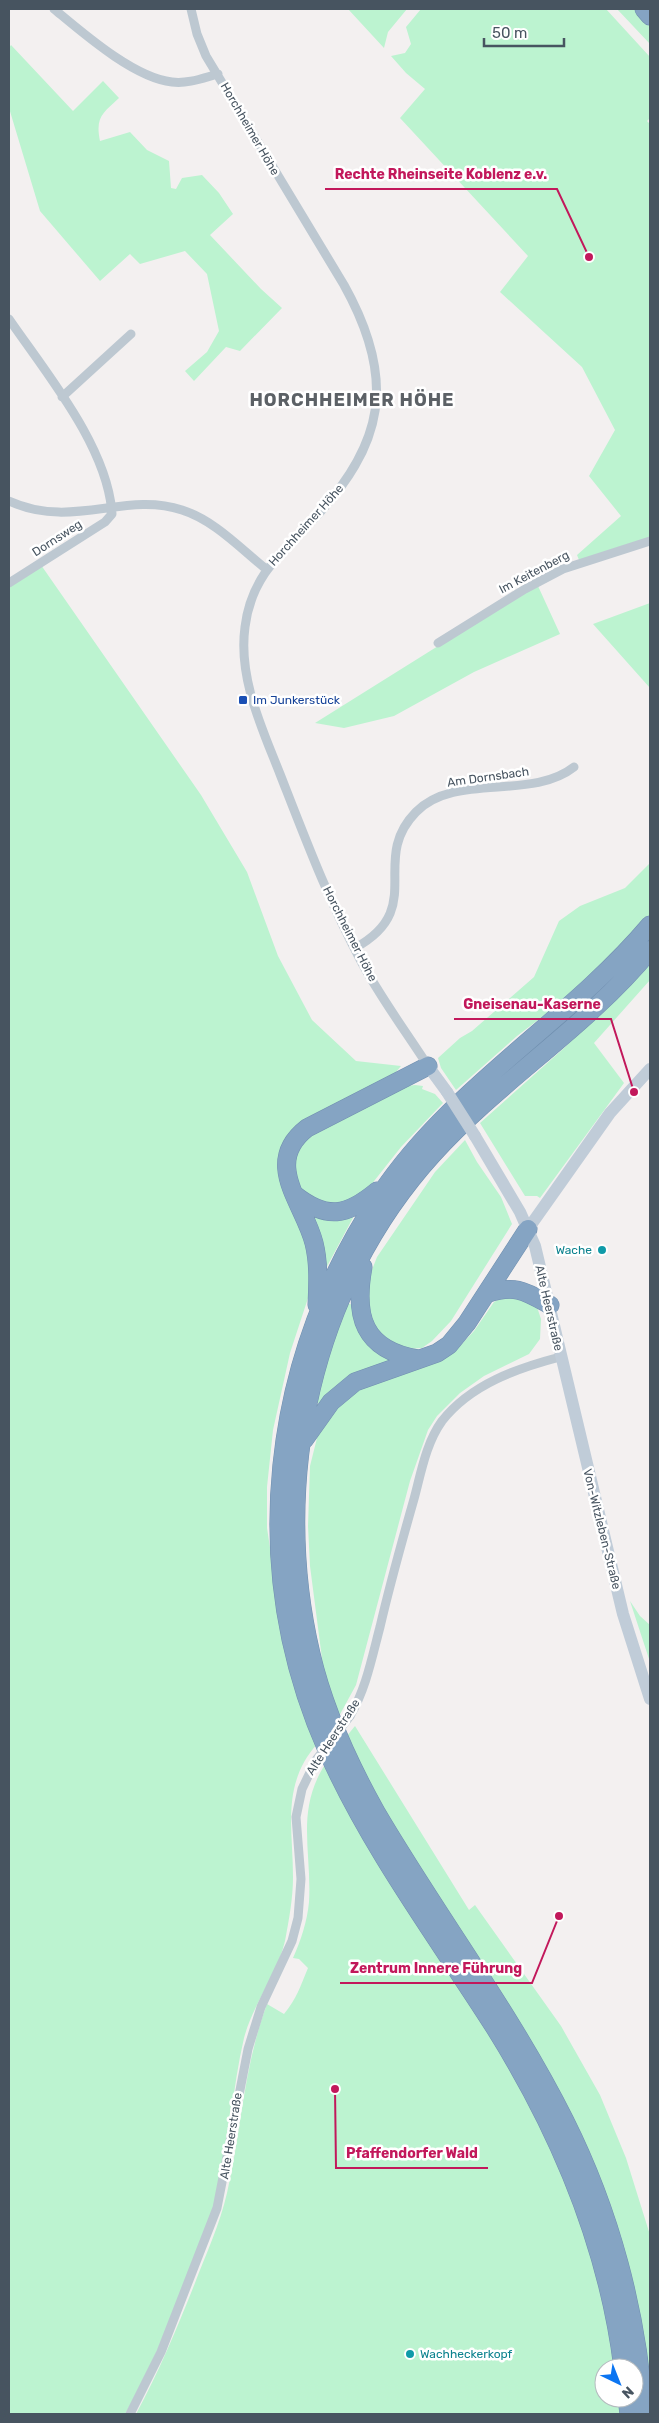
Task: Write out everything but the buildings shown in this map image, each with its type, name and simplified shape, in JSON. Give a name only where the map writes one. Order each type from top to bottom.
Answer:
[{"type":"highway","points":[[644,9],[650,16]]},
{"type":"highway","points":[[622,2358],[609,2291],[598,2248],[584,2206],[551,2129],[496,2030],[364,1821],[328,1751],[303,1684],[284,1598],[279,1545],[279,1499],[289,1410],[302,1359],[317,1313],[351,1242],[391,1180],[443,1119],[594,985],[622,958],[650,925]]},
{"type":"highway","points":[[644,2414],[637,2348],[625,2288],[613,2243],[584,2164],[565,2122],[532,2061],[376,1812],[355,1774],[329,1712],[312,1656],[300,1594],[296,1518],[300,1447],[307,1400],[322,1350],[343,1294],[366,1247],[403,1190],[444,1142],[474,1112],[610,992],[650,950]]},
{"type":"highway","points":[[317,1313],[318,1275],[315,1246],[288,1181],[286,1162],[290,1149],[302,1133],[428,1066]]},
{"type":"highway","points":[[295,1195],[319,1210],[345,1212],[366,1200],[391,1180]]},
{"type":"highway","points":[[300,1447],[323,1411],[346,1388],[365,1377],[437,1353],[455,1340],[528,1229]]},
{"type":"highway","points":[[366,1247],[359,1291],[360,1308],[365,1326],[375,1341],[388,1350],[419,1359]]},
{"type":"highway","points":[[486,1294],[502,1288],[519,1289],[550,1305]]},
{"type":"street","points":[[54,9],[143,74],[172,82],[197,80],[218,74]]},
{"type":"street","name":"Horchheimer Höhe","points":[[191,9],[200,42],[351,298],[370,344],[376,374],[377,393],[373,424],[359,462],[329,502],[266,569],[257,586],[248,612],[244,650],[250,689],[272,754],[318,869],[355,948],[377,987],[475,1136],[528,1229]]},
{"type":"street","points":[[9,319],[62,397],[99,461],[109,488],[112,508]]},
{"type":"street","points":[[62,397],[131,334]]},
{"type":"street","points":[[9,501],[38,511],[59,514],[154,505],[172,507],[191,513],[215,528],[266,569]]},
{"type":"street","name":"Dornsweg","points":[[9,583],[105,522],[112,514],[112,508]]},
{"type":"street","name":"Im Keitenberg","points":[[438,643],[525,589],[563,569],[650,541]]},
{"type":"street","name":"Am Dornsbach","points":[[355,948],[375,936],[389,919],[395,900],[396,848],[403,829],[420,808],[442,796],[465,791],[532,783],[551,778],[574,767]]},
{"type":"street","points":[[528,1229],[610,1113],[650,1069]]},
{"type":"street","name":"Alte Heerstraße","points":[[130,2414],[161,2352],[218,2208],[248,2048],[261,2007],[292,1940],[298,1918],[302,1879],[296,1817],[302,1789],[316,1760],[350,1716],[367,1678],[396,1561],[427,1452],[437,1429],[458,1405],[486,1385],[531,1364],[560,1357],[538,1255],[528,1229]]},
{"type":"street","name":"Von-Witzleben-Straße","points":[[560,1357],[623,1614],[650,1699]]},
{"type":"green space","points":[[348,9],[407,9],[388,32],[384,48]]},
{"type":"green space","points":[[421,9],[606,9],[650,57],[650,118],[647,121],[650,124],[650,537],[579,560],[577,555],[621,516],[589,476],[615,430],[582,367],[500,292],[528,256],[400,118],[425,89],[406,73],[391,56],[405,53],[411,44],[406,27]]},
{"type":"green space","points":[[617,9],[639,9],[650,21],[650,44]]},
{"type":"green space","points":[[11,45],[73,111],[103,81],[119,98],[102,116],[99,126],[100,141],[130,132],[147,150],[169,161],[171,188],[176,189],[182,178],[202,175],[219,193],[233,214],[210,235],[261,289],[282,308],[240,351],[226,347],[194,381],[185,371],[207,352],[219,331],[207,274],[185,251],[140,264],[130,254],[100,281],[40,211],[9,108],[9,48]]},
{"type":"green space","points":[[41,565],[201,795],[247,872],[278,956],[312,1020],[356,1061],[401,1066],[391,1078],[288,1140],[309,1241],[310,1292],[290,1353],[273,1430],[267,1487],[267,1528],[283,1633],[317,1744],[306,1759],[298,1775],[294,1791],[291,1824],[293,1885],[285,1941],[244,2038],[222,2172],[214,2205],[161,2343],[125,2414],[9,2414],[9,581]]},
{"type":"green space","points":[[538,586],[560,634],[474,672],[394,716],[344,728],[315,723],[526,591]]},
{"type":"green space","points":[[650,603],[650,688],[593,624]]},
{"type":"green space","points":[[650,863],[650,914],[642,925],[567,998],[517,1036],[456,1090],[441,1068],[438,1058],[534,977],[559,921],[580,906],[625,888]]},
{"type":"green space","points":[[650,963],[650,980],[594,1043],[624,1083],[540,1198],[537,1196],[525,1196],[480,1123],[563,1049]]},
{"type":"green space","points":[[408,1086],[423,1086],[422,1089],[435,1094],[443,1103],[401,1147],[367,1190],[359,1197],[332,1207],[303,1194],[292,1165],[305,1139]]},
{"type":"green space","points":[[465,1140],[477,1162],[501,1197],[512,1224],[451,1321],[432,1341],[422,1348],[397,1348],[376,1333],[367,1313],[368,1280],[377,1257],[435,1172]]},
{"type":"green space","points":[[355,1214],[324,1272],[313,1216]]},
{"type":"green space","points":[[519,1295],[537,1307],[541,1319],[540,1339],[529,1354],[484,1376],[460,1393],[437,1416],[428,1430],[410,1481],[356,1685],[338,1718],[324,1674],[310,1566],[308,1526],[310,1466],[319,1430],[350,1391],[457,1349],[474,1331],[494,1302],[503,1297]]},
{"type":"green space","points":[[346,1302],[354,1306],[398,1360],[322,1404],[315,1402]]},
{"type":"green space","points":[[630,1601],[640,1616],[650,1625],[650,1662]]},
{"type":"green space","points":[[355,1726],[469,1910],[475,1905],[561,2026],[600,2095],[626,2158],[650,2235],[650,2414],[636,2309],[346,1737]]},
{"type":"green space","points":[[326,1763],[546,2130],[584,2224],[618,2358],[594,2358],[594,2408],[626,2408],[626,2414],[136,2414],[174,2333],[221,2216],[232,2169],[248,2075],[259,2028],[267,2004],[284,2014],[295,1997],[308,1968],[299,1959],[293,1958],[307,1917],[309,1902],[307,1831],[311,1797],[316,1780]]},
{"type":"place","name":"Rechte Rheinseite Koblenz e.v.","points":[[589,257]]},
{"type":"place","name":"Im Junkerstück","points":[[243,700]]},
{"type":"place","name":"Gneisenau-Kaserne","points":[[634,1092]]},
{"type":"place","name":"Wache","points":[[602,1250]]},
{"type":"place","name":"Zentrum Innere Führung","points":[[559,1916]]},
{"type":"place","name":"Pfaffendorfer Wald","points":[[335,2089]]},
{"type":"place","name":"Wachheckerkopf","points":[[410,2354]]},
{"type":"district","name":"HORCHHEIMER HÖHE","points":[[352,400]]}]
